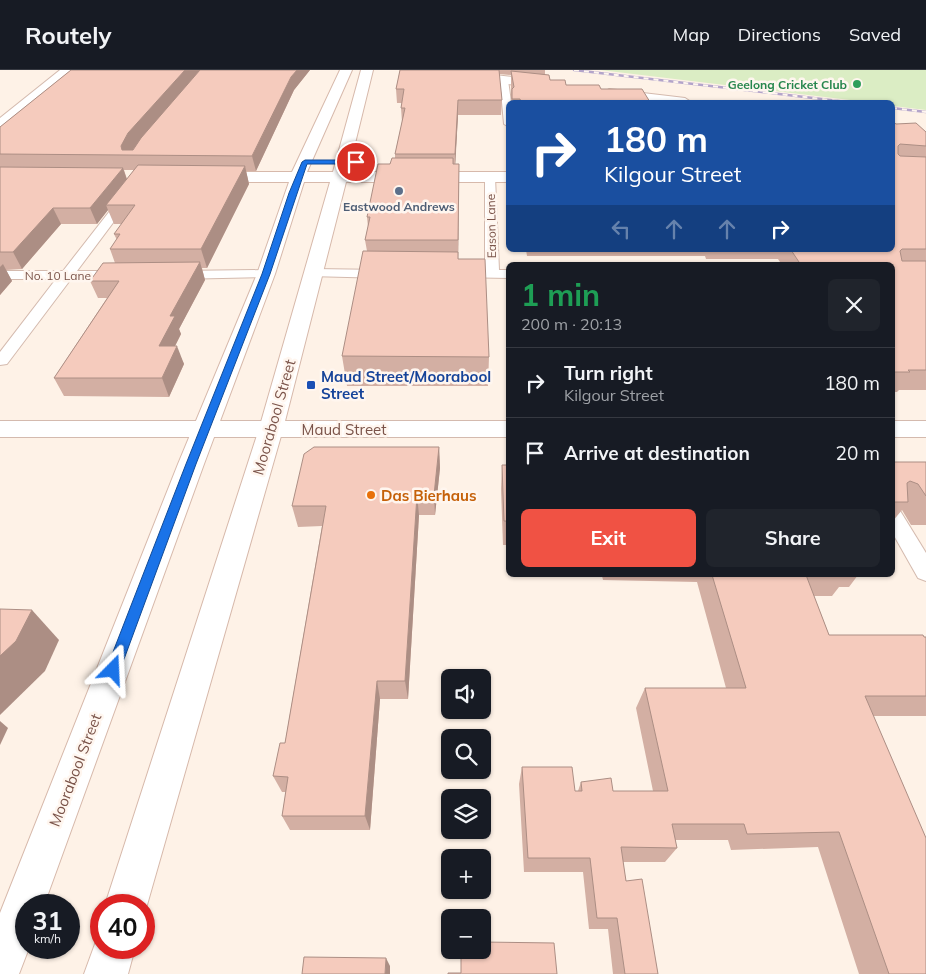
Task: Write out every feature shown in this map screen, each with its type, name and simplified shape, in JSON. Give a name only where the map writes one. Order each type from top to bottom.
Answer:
[{"type":"street","points":[[0,125],[67,70]]},
{"type":"street","name":"Moorabool Street","points":[[0,968],[266,274],[305,162],[346,70]]},
{"type":"street","name":"Moorabool Street","points":[[129,894],[271,429],[314,274],[347,167],[367,70]]},
{"type":"street","points":[[424,70],[561,87]]},
{"type":"street","points":[[599,92],[668,100]]},
{"type":"street","points":[[288,162],[506,177]]},
{"type":"street","points":[[449,163],[506,163]]},
{"type":"street","points":[[198,177],[299,178],[347,167]]},
{"type":"street","name":"Maud Street","points":[[0,429],[506,429]]},
{"type":"street","points":[[895,429],[926,429]]},
{"type":"street","points":[[106,974],[111,959]]},
{"type":"lane","points":[[504,80],[506,100]]},
{"type":"lane","name":"Eason Lane","points":[[490,177],[492,274]]},
{"type":"lane","points":[[1,361],[132,188]]},
{"type":"lane","points":[[166,275],[266,274]]},
{"type":"lane","points":[[314,274],[403,274]]},
{"type":"lane","points":[[443,274],[506,274]]},
{"type":"lane","name":"No. 10 Lane","points":[[0,275],[136,275]]},
{"type":"lane","points":[[895,519],[926,572]]},
{"type":"green space","points":[[600,70],[926,70],[926,110],[895,106],[895,100],[850,100]]},
{"type":"building","points":[[71,70],[185,70],[128,133],[121,146],[122,150],[133,150],[141,138],[200,70],[297,70],[291,77],[252,156],[0,154],[0,127]]},
{"type":"building","points":[[400,70],[499,70],[502,100],[458,100],[455,154],[395,154],[405,108],[401,108],[404,89],[396,89]]},
{"type":"building","points":[[511,71],[549,75],[550,80],[565,80],[566,85],[599,85],[601,89],[642,89],[649,100],[520,100],[512,99],[512,89],[514,87]]},
{"type":"building","points":[[895,123],[916,123],[926,132],[926,146],[900,144],[898,146],[898,154],[900,156],[926,157],[926,249],[902,249],[900,251],[902,261],[926,261],[926,370],[895,372],[895,262],[799,262],[792,252],[895,252]]},
{"type":"building","points":[[392,158],[453,158],[453,164],[459,164],[458,240],[365,240],[370,217],[367,217],[378,164],[390,164]]},
{"type":"building","points":[[138,165],[245,166],[201,249],[110,249],[120,234],[114,234],[135,205],[106,205]]},
{"type":"building","points":[[0,167],[123,168],[90,208],[53,208],[13,252],[0,252]]},
{"type":"building","points":[[363,251],[458,252],[458,259],[485,259],[489,357],[342,356]]},
{"type":"building","points":[[200,262],[170,316],[175,316],[159,346],[177,346],[162,378],[54,378],[119,281],[90,281],[103,263]]},
{"type":"building","points":[[314,447],[439,447],[434,495],[417,495],[405,681],[377,681],[365,816],[282,816],[288,777],[273,776],[280,743],[285,743],[326,506],[292,506],[304,454]]},
{"type":"building","points":[[895,462],[926,462],[926,496],[918,484],[910,481],[907,483],[908,502],[895,502]]},
{"type":"building","points":[[502,465],[506,465],[506,521],[504,521]]},
{"type":"building","points":[[713,577],[807,577],[829,635],[923,635],[926,637],[926,696],[865,696],[926,838],[926,974],[889,974],[839,832],[747,834],[744,824],[672,824],[677,848],[621,847],[626,881],[642,879],[658,974],[625,974],[617,918],[597,918],[590,858],[528,858],[522,767],[572,767],[575,791],[582,791],[581,782],[611,778],[613,791],[668,791],[645,688],[746,688]]},
{"type":"building","points":[[0,609],[32,610],[16,641],[0,656]]},
{"type":"building","points":[[491,942],[554,943],[557,974],[448,974],[461,973],[461,959],[491,959]]},
{"type":"building","points":[[304,957],[386,958],[385,974],[302,974]]},
{"type":"railway","points":[[574,70],[830,100]]},
{"type":"railway","points":[[895,108],[926,112]]},
{"type":"place","name":"Geelong Cricket Club","points":[[857,84]]},
{"type":"place","name":"Eastwood Andrews","points":[[399,191]]},
{"type":"place","name":"Maud Street/Moorabool Street","points":[[311,385]]},
{"type":"place","name":"Das Bierhaus","points":[[371,495]]},
{"type":"route","points":[[113,670],[266,274],[292,193],[305,162],[356,162]]}]
